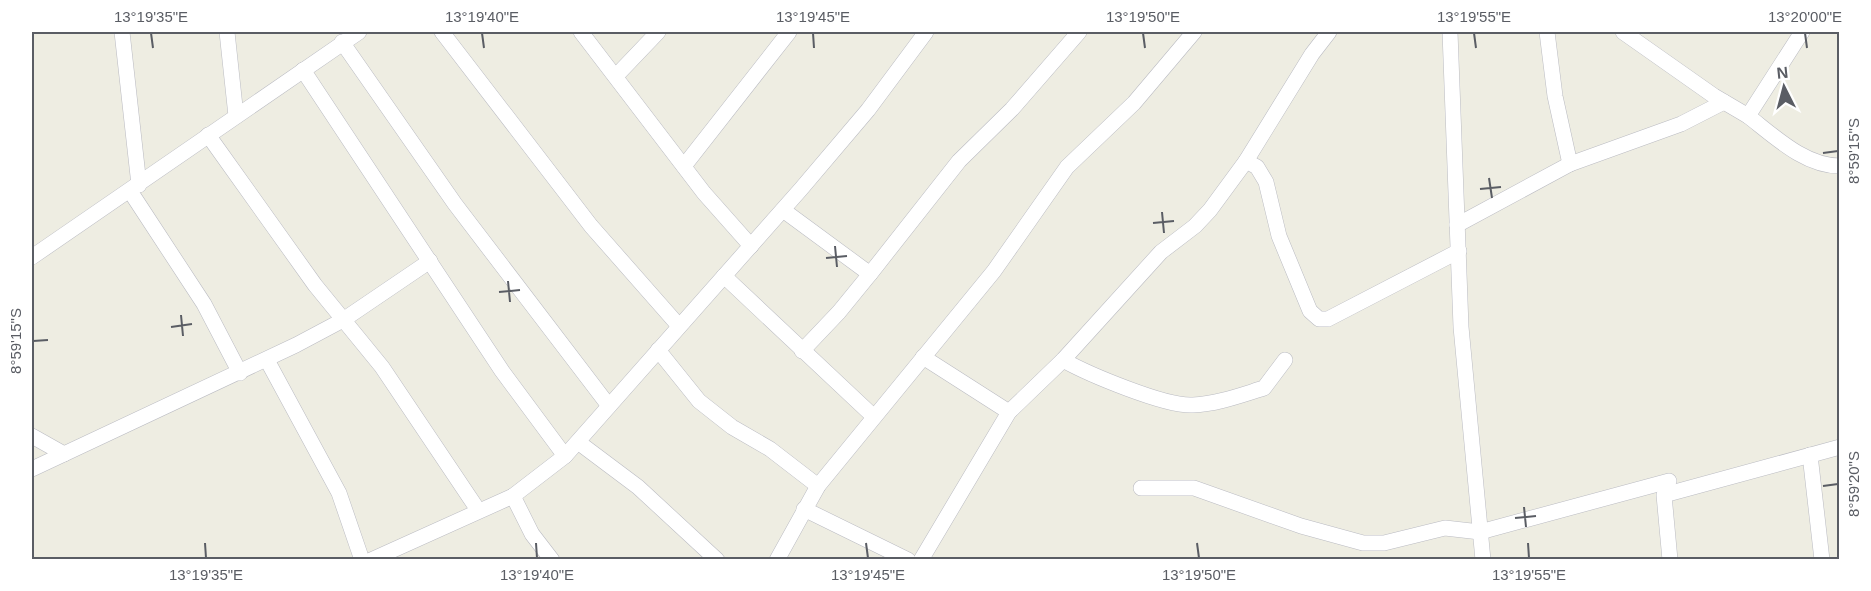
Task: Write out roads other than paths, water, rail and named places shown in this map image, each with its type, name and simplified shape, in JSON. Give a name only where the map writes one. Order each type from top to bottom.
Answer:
[{"type":"street","points":[[122,32],[135,188],[204,304],[240,373]]},
{"type":"street","points":[[227,32],[236,116]]},
{"type":"street","points":[[32,257],[303,70],[338,40],[359,32]]},
{"type":"street","points":[[442,32],[591,226],[679,326]]},
{"type":"street","points":[[581,32],[704,193],[751,246]]},
{"type":"street","points":[[616,76],[658,32]]},
{"type":"street","points":[[684,166],[789,32]]},
{"type":"street","points":[[371,560],[513,496],[565,456],[783,210],[868,110],[926,32]]},
{"type":"street","points":[[802,351],[839,312],[959,161],[984,133],[1012,109],[1079,32]]},
{"type":"street","points":[[777,560],[818,486],[994,271],[1067,167],[1134,103],[1194,32]]},
{"type":"street","points":[[921,560],[1009,412],[1063,360],[1161,252],[1195,226],[1210,210],[1246,161],[1312,54],[1329,32]]},
{"type":"street","points":[[1450,32],[1461,336],[1483,560]]},
{"type":"street","points":[[1547,32],[1555,96],[1570,165]]},
{"type":"street","points":[[1623,32],[1748,116],[1788,147],[1824,166],[1839,166]]},
{"type":"street","points":[[1748,116],[1802,32]]},
{"type":"street","points":[[338,40],[455,204],[609,406]]},
{"type":"street","points":[[303,70],[502,371],[565,456]]},
{"type":"street","points":[[1457,225],[1570,165],[1681,124],[1724,102]]},
{"type":"street","points":[[208,135],[315,285],[382,367],[478,510]]},
{"type":"street","points":[[1246,161],[1257,167],[1266,182],[1279,237],[1310,311],[1319,320],[1328,320],[1459,251]]},
{"type":"street","points":[[783,210],[870,274]]},
{"type":"street","points":[[32,469],[267,360],[343,320],[430,261]]},
{"type":"street","points":[[724,276],[873,416]]},
{"type":"street","points":[[658,350],[699,402],[732,427],[770,449],[818,486]]},
{"type":"street","points":[[923,357],[1009,412]]},
{"type":"street","points":[[267,360],[339,493],[362,560]]},
{"type":"street","points":[[1063,360],[1082,370],[1152,396],[1191,406],[1264,388],[1285,360]]},
{"type":"street","points":[[32,436],[64,454]]},
{"type":"street","points":[[578,442],[638,487],[717,560]]},
{"type":"street","points":[[1670,560],[1664,495],[1839,447]]},
{"type":"street","points":[[1810,455],[1822,560]]},
{"type":"street","points":[[1141,488],[1194,488],[1301,526],[1363,543],[1384,543],[1445,528],[1480,532],[1669,481]]},
{"type":"street","points":[[513,496],[532,534],[552,560]]},
{"type":"street","points":[[804,509],[908,560]]}]
